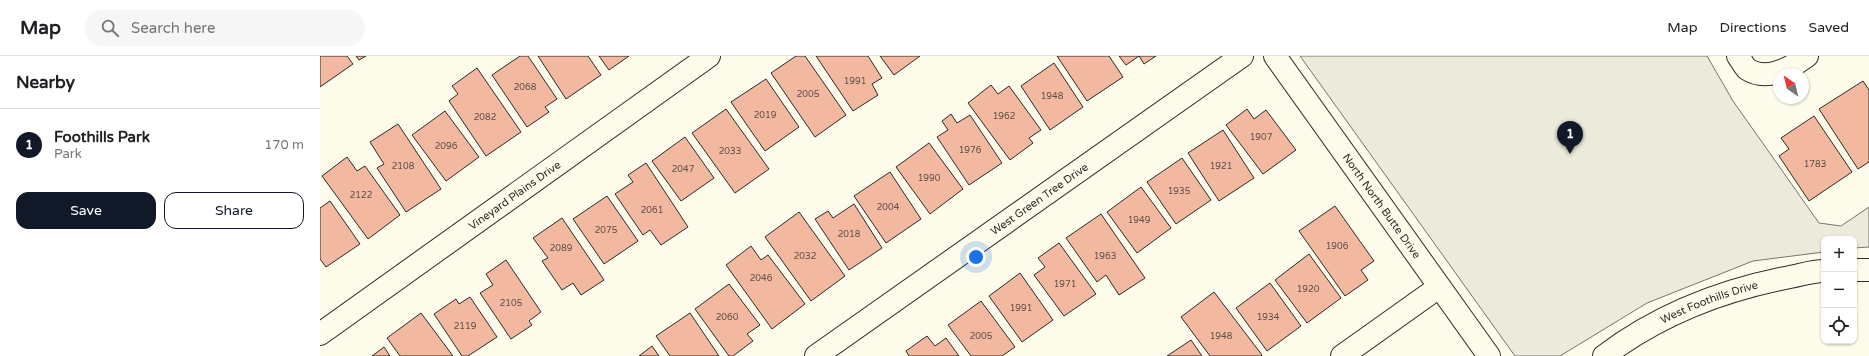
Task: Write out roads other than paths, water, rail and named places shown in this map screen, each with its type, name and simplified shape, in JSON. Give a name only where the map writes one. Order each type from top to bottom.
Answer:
[{"type":"street","name":"Vineyard Plains Drive","points":[[320,334],[709,56]]},
{"type":"street","name":"West Green Tree Drive","points":[[816,356],[1242,56]]},
{"type":"street","name":"North North Butte Drive","points":[[1275,56],[1489,356]]},
{"type":"street","points":[[1738,56],[1747,68],[1766,74],[1790,68],[1807,56]]},
{"type":"street","points":[[1857,270],[1869,270]]},
{"type":"street","name":"West Foothills Drive","points":[[1604,356],[1624,341],[1687,308],[1749,286],[1821,272]]},
{"type":"street","points":[[1342,356],[1439,287]]},
{"type":"place","name":"Foothills Park","points":[[1570,154]]}]
